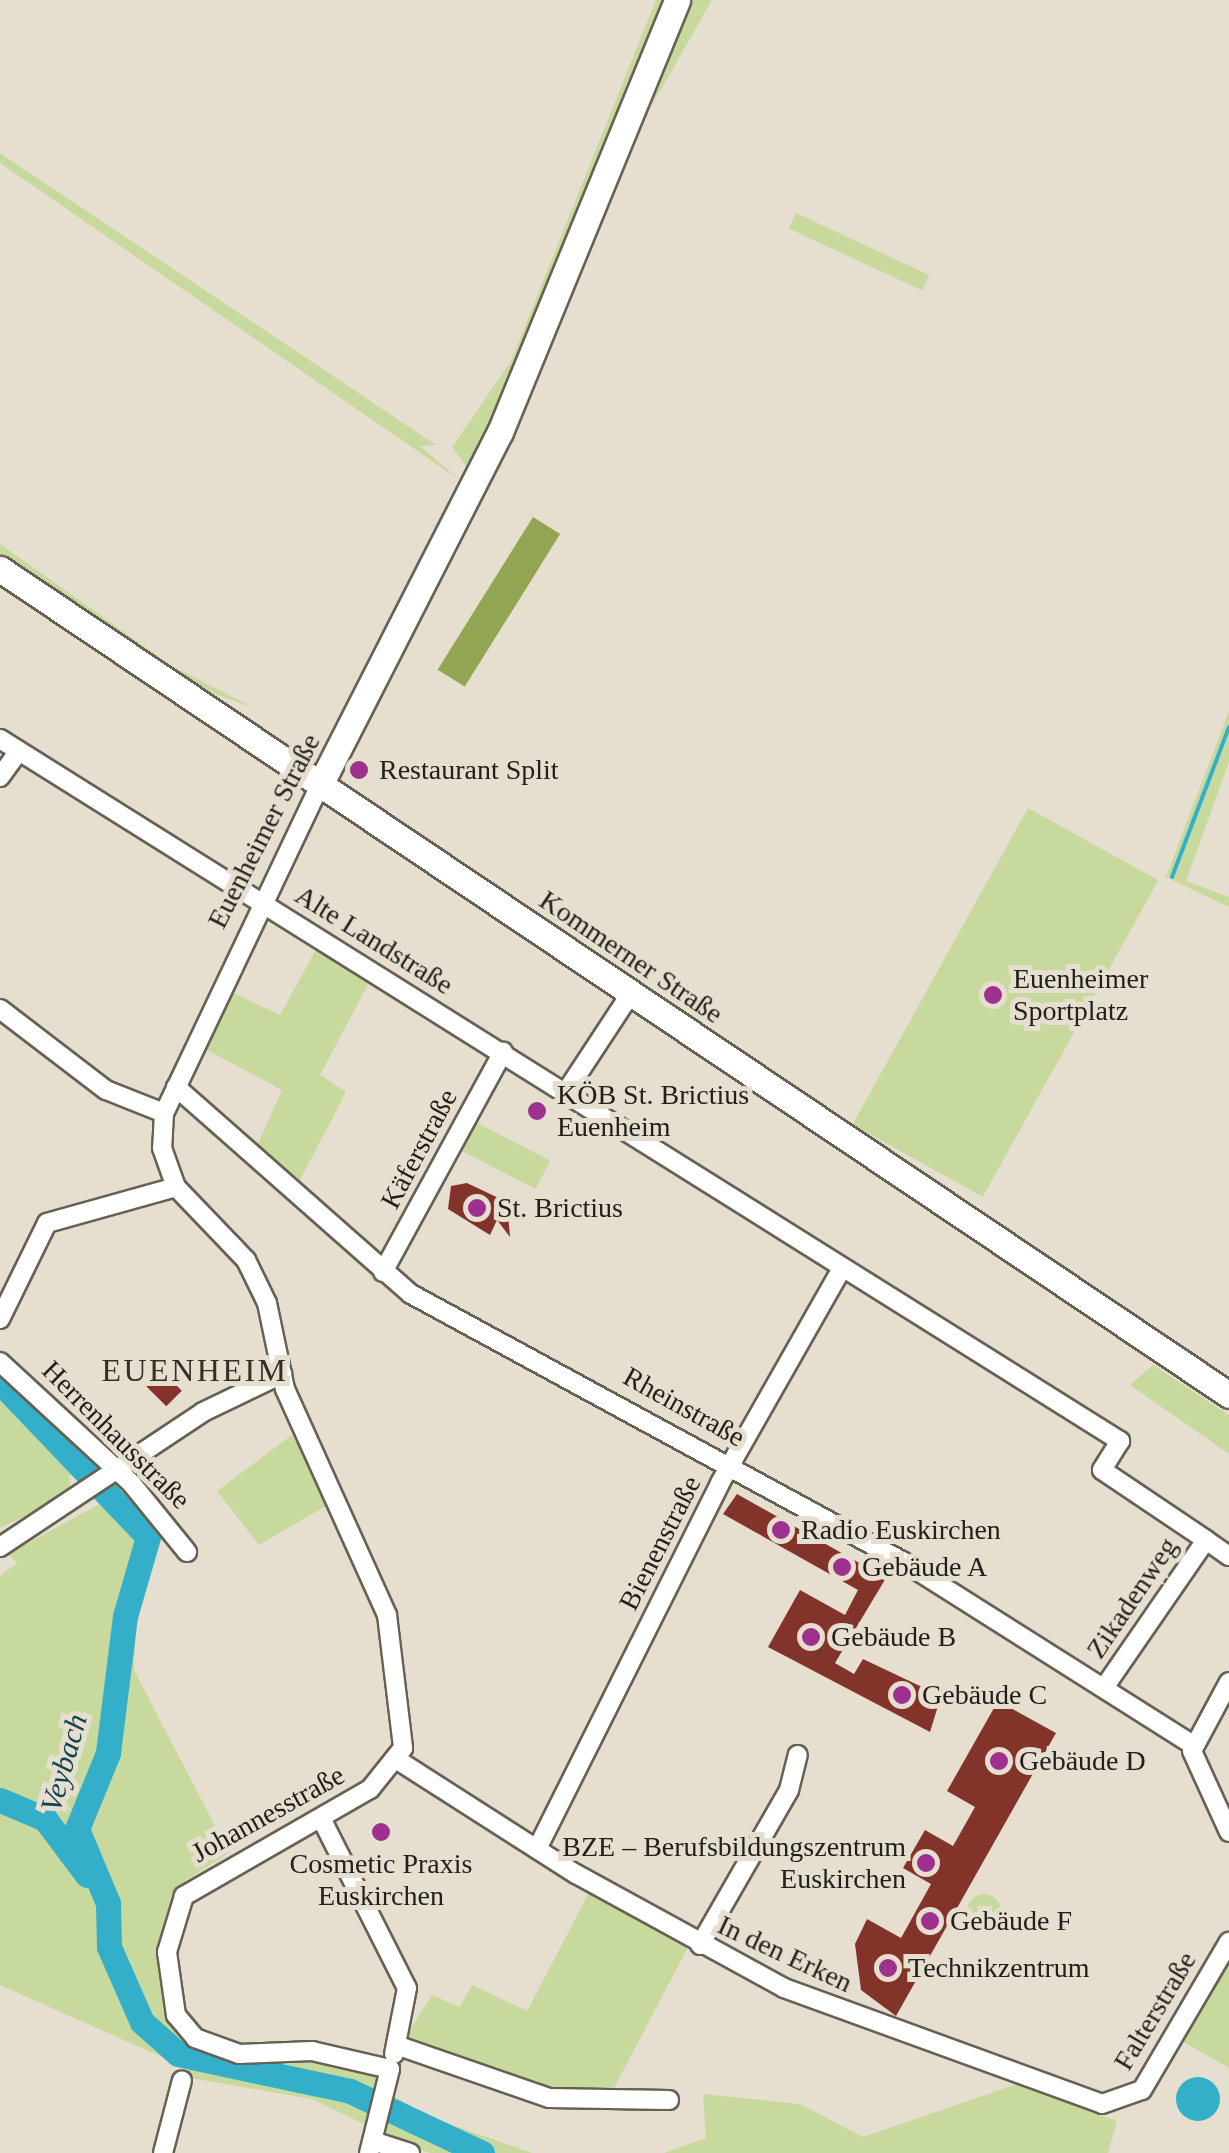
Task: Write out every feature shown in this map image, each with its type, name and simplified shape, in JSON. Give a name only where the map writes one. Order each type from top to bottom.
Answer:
[{"type":"main road","name":"Euenheimer Straße","points":[[320,785],[500,432],[677,0]]},
{"type":"main road","name":"Kommerner Straße","points":[[0,569],[1229,1395]]},
{"type":"street","name":"Alte Landstraße","points":[[0,740],[260,899],[1120,1441]]},
{"type":"street","points":[[0,777],[19,751]]},
{"type":"street","name":"Euenheimer Straße","points":[[282,1374],[253,1272],[176,1187],[163,1160],[164,1113],[260,899],[320,785]]},
{"type":"street","points":[[566,1092],[631,993]]},
{"type":"street","points":[[0,1010],[106,1090],[164,1113]]},
{"type":"street","name":"Käferstraße","points":[[383,1272],[503,1052]]},
{"type":"street","name":"Rheinstraße","points":[[176,1086],[313,1200],[383,1272],[733,1466],[1192,1744]]},
{"type":"street","points":[[0,1320],[47,1223],[176,1187]]},
{"type":"street","name":"Bienenstraße","points":[[537,1849],[733,1466],[842,1268]]},
{"type":"street","name":"Herrenhausstraße","points":[[0,1362],[188,1552]]},
{"type":"street","points":[[0,1547],[95,1490],[203,1412],[282,1374],[387,1615],[403,1700],[398,1760]]},
{"type":"street","name":"Zikadenweg","points":[[1120,1441],[1102,1470],[1229,1556]]},
{"type":"street","name":"Zikadenweg","points":[[1104,1688],[1206,1540]]},
{"type":"street","points":[[1229,1682],[1192,1744],[1196,1775],[1229,1832]]},
{"type":"street","points":[[700,1945],[789,1790],[798,1755]]},
{"type":"street","name":"Johannesstraße","points":[[390,2069],[312,2051],[239,2054],[183,2028],[168,1952],[176,1904],[322,1820],[398,1760]]},
{"type":"street","name":"In den Erken","points":[[398,1760],[537,1849],[700,1945],[995,2071],[1122,2103]]},
{"type":"street","points":[[322,1820],[407,1988],[372,2147],[410,2153]]},
{"type":"street","name":"Falterstraße","points":[[1122,2103],[1145,2086],[1229,1942]]},
{"type":"street","points":[[396,2045],[550,2098],[669,2100]]},
{"type":"street","points":[[163,2153],[182,2080]]},
{"type":"street","points":[[643,2099],[644,2119]]},
{"type":"green space","points":[[656,0],[668,0],[512,383],[466,466],[452,447],[511,361]]},
{"type":"green space","points":[[694,0],[712,0],[651,107],[666,66]]},
{"type":"green space","points":[[0,153],[436,445],[420,446],[461,481],[0,163]]},
{"type":"green space","points":[[796,213],[929,275],[922,291],[789,228]]},
{"type":"green space","points":[[533,517],[560,534],[465,687],[438,670]]},
{"type":"green space","points":[[0,544],[172,666],[256,709],[194,686],[0,555]]},
{"type":"green space","points":[[1229,711],[1229,762],[1186,881],[1229,897],[1229,907],[1166,877]]},
{"type":"green space","name":"Euenheimer Sportplatz","points":[[1028,808],[1158,880],[983,1197],[852,1125]]},
{"type":"green space","points":[[319,944],[371,979],[320,1075],[346,1092],[300,1180],[258,1144],[282,1090],[205,1049],[229,991],[280,1015]]},
{"type":"green space","points":[[471,1120],[550,1160],[536,1189],[456,1149]]},
{"type":"green space","points":[[1153,1365],[1229,1415],[1229,1454],[1130,1385]]},
{"type":"green space","points":[[0,1370],[106,1468],[84,1484],[69,1474],[70,1495],[0,1528]]},
{"type":"green space","points":[[292,1435],[331,1503],[259,1545],[217,1491]]},
{"type":"green space","points":[[117,1483],[158,1538],[136,1610],[134,1670],[229,1853],[186,1880],[169,1907],[161,1939],[174,2028],[181,2044],[372,2070],[380,2076],[377,2097],[189,2055],[367,2102],[375,2106],[370,2127],[312,2099],[190,2078],[189,2069],[0,1985],[0,1576],[17,1563],[8,1554],[105,1501]]},
{"type":"green space","points":[[590,1891],[689,1945],[611,2094],[561,2095],[405,2038],[432,1995],[460,2007],[472,1985],[527,2011]]},
{"type":"green space","points":[[984,1894],[996,1899],[1001,1911],[996,1923],[984,1928],[972,1923],[967,1911],[972,1899]]},
{"type":"green space","points":[[1229,1955],[1229,2068],[1182,2041],[1135,2120]]},
{"type":"green space","points":[[1017,2084],[1117,2121],[1108,2153],[664,2153],[706,2138],[703,2094],[800,2104],[863,2137]]},
{"type":"green space","points":[[391,2094],[429,2117],[532,2153],[430,2153],[390,2138],[383,2128]]},
{"type":"water","points":[[1198,2077],[1214,2083],[1220,2099],[1214,2115],[1198,2121],[1182,2115],[1176,2099],[1182,2083]]},
{"type":"building","name":"St. Brictius","points":[[467,1183],[507,1202],[510,1237],[497,1220],[490,1235],[448,1209],[451,1186]]},
{"type":"building","points":[[162,1371],[182,1391],[166,1406],[146,1387]]},
{"type":"building","points":[[737,1494],[886,1578],[835,1663],[854,1674],[863,1659],[941,1696],[930,1732],[768,1647],[800,1590],[845,1615],[858,1590],[723,1514]]},
{"type":"building","points":[[998,1701],[1056,1733],[896,2016],[861,1990],[855,1944],[867,1919],[901,1938],[931,1884],[903,1868],[925,1830],[953,1846],[975,1807],[947,1791]]},
{"type":"waterway","points":[[1172,877],[1229,727]]},
{"type":"waterway","name":"Veybach","points":[[0,1382],[148,1537],[125,1616],[108,1753],[77,1829],[108,1903],[109,1947],[142,2022],[178,2054],[350,2091],[482,2153]]},
{"type":"waterway","points":[[0,1800],[45,1819],[87,1875]]},
{"type":"place","name":"Restaurant Split","points":[[359,770]]},
{"type":"place","name":"Euenheimer Sportplatz","points":[[993,995]]},
{"type":"place","name":"KÖB St. Brictius Euenheim","points":[[537,1111]]},
{"type":"place","name":"St. Brictius","points":[[477,1208]]},
{"type":"place","name":"Radio Euskirchen","points":[[781,1530]]},
{"type":"place","name":"Gebäude A","points":[[842,1567]]},
{"type":"place","name":"Gebäude B","points":[[811,1637]]},
{"type":"place","name":"Gebäude C","points":[[902,1695]]},
{"type":"place","name":"Gebäude D","points":[[999,1761]]},
{"type":"place","name":"Cosmetic Praxis Euskirchen","points":[[381,1832]]},
{"type":"place","name":"BZE – Berufsbildungszentrum Euskirchen","points":[[926,1863]]},
{"type":"place","name":"Gebäude F","points":[[930,1921]]},
{"type":"place","name":"Technikzentrum","points":[[888,1968]]},
{"type":"district","name":"EUENHEIM","points":[[195,1370]]}]
